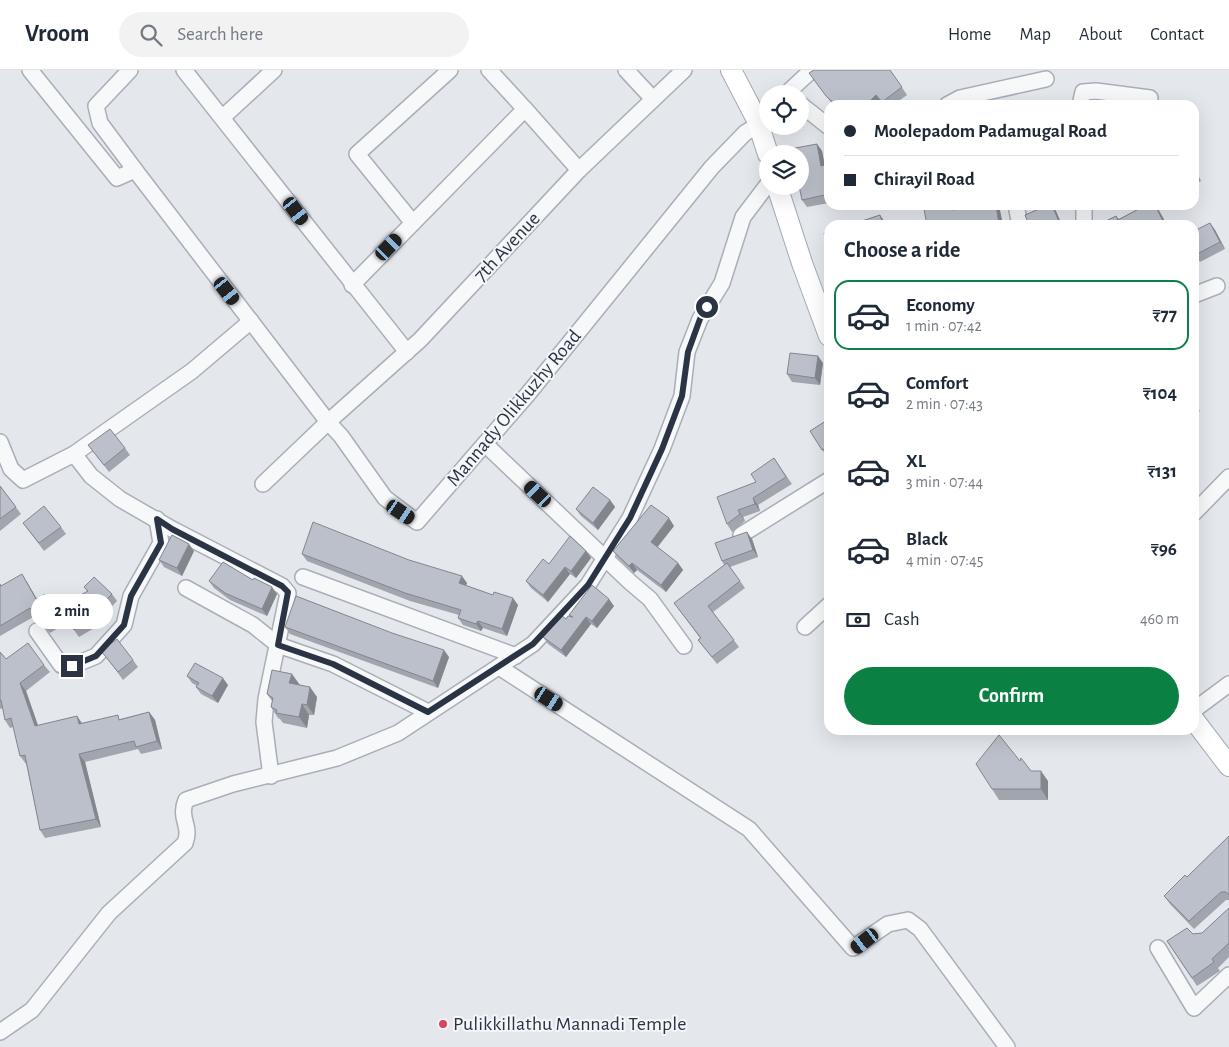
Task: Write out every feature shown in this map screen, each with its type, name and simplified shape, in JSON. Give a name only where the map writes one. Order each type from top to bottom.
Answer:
[{"type":"main road","points":[[731,70],[759,115]]},
{"type":"main road","points":[[781,195],[802,263],[824,322]]},
{"type":"main road","points":[[1199,727],[1229,766]]},
{"type":"street","points":[[30,70],[117,178],[135,170]]},
{"type":"street","points":[[130,70],[96,106],[100,123],[328,422],[263,484]]},
{"type":"street","points":[[184,70],[223,116],[352,285],[406,352]]},
{"type":"street","points":[[223,116],[274,70]]},
{"type":"street","points":[[413,222],[357,154],[450,70]]},
{"type":"street","points":[[489,70],[579,170]]},
{"type":"street","points":[[626,70],[653,100]]},
{"type":"street","name":"7th Avenue","points":[[328,422],[406,352],[579,170],[684,70]]},
{"type":"street","points":[[796,85],[812,70]]},
{"type":"street","points":[[956,100],[1046,79]]},
{"type":"street","points":[[1081,100],[1083,92],[1089,91],[1150,98]]},
{"type":"street","points":[[352,285],[525,109]]},
{"type":"street","points":[[809,111],[824,123]]},
{"type":"street","name":"Mannady Olikkuzhy Road","points":[[328,422],[385,498],[417,522],[589,321],[712,167],[759,120]]},
{"type":"street","points":[[0,1032],[32,1010],[109,914],[185,843],[188,834],[182,810],[186,800],[233,784],[337,758],[398,733],[533,644],[588,585],[604,556],[630,518],[662,449],[682,396],[688,352],[700,319],[722,283],[743,217],[760,195]]},
{"type":"street","points":[[1199,293],[1217,286]]},
{"type":"street","points":[[0,442],[11,469],[23,480],[74,454],[192,371],[250,321]]},
{"type":"street","points":[[485,444],[650,599],[684,646]]},
{"type":"street","points":[[74,454],[91,476],[120,499],[172,529],[282,586],[288,592],[266,698],[264,722],[271,776]]},
{"type":"street","points":[[1199,508],[1229,477]]},
{"type":"street","points":[[741,535],[824,483]]},
{"type":"street","points":[[37,631],[62,664],[72,666],[96,656],[124,625],[131,596],[161,543],[157,519]]},
{"type":"street","points":[[303,577],[516,656]]},
{"type":"street","points":[[186,588],[254,625],[278,645],[333,664],[428,712]]},
{"type":"street","points":[[805,627],[824,610]]},
{"type":"street","points":[[499,667],[748,829],[853,948],[888,924],[908,920],[920,929],[1007,1047]]},
{"type":"street","points":[[1199,706],[1229,684]]},
{"type":"street","points":[[1158,948],[1194,1008],[1229,975]]},
{"type":"building","points":[[814,70],[890,70],[902,87],[885,100],[880,100],[876,95],[871,100],[830,100],[809,73]]},
{"type":"building","points":[[817,144],[821,166],[824,165],[824,195],[802,200],[801,195],[809,195],[809,145]]},
{"type":"building","points":[[924,210],[997,210],[998,220],[926,220]]},
{"type":"building","points":[[1036,210],[1054,210],[1058,220],[1027,220],[1025,215]]},
{"type":"building","points":[[1137,210],[1158,210],[1162,220],[1118,220]]},
{"type":"building","points":[[880,215],[882,220],[865,220]]},
{"type":"building","points":[[1116,216],[1118,220],[1108,220]]},
{"type":"building","points":[[1210,223],[1220,242],[1199,253],[1199,228]]},
{"type":"building","points":[[790,353],[818,356],[815,378],[787,374]]},
{"type":"building","points":[[824,422],[824,449],[822,450],[810,431]]},
{"type":"building","points":[[110,429],[125,448],[104,465],[88,445]]},
{"type":"building","points":[[774,458],[786,477],[753,498],[755,504],[738,510],[740,514],[727,524],[717,497],[756,482],[751,474]]},
{"type":"building","points":[[0,486],[16,507],[0,519]]},
{"type":"building","points":[[593,487],[610,500],[593,523],[576,509]]},
{"type":"building","points":[[651,505],[669,518],[651,542],[678,563],[661,585],[632,563],[629,566],[613,551]]},
{"type":"building","points":[[44,506],[61,527],[39,543],[23,523]]},
{"type":"building","points":[[313,522],[409,560],[462,576],[459,583],[493,595],[494,592],[513,598],[502,629],[478,621],[476,624],[458,618],[461,610],[405,593],[302,554]]},
{"type":"building","points":[[747,532],[753,550],[722,561],[715,543]]},
{"type":"building","points":[[172,535],[189,544],[177,568],[159,560]]},
{"type":"building","points":[[570,536],[586,551],[571,571],[565,567],[543,595],[526,581],[543,559],[549,564]]},
{"type":"building","points":[[223,562],[253,580],[254,578],[272,587],[262,609],[225,593],[209,581]]},
{"type":"building","points":[[727,563],[740,581],[708,606],[734,640],[712,657],[698,640],[701,638],[674,603]]},
{"type":"building","points":[[22,574],[36,599],[45,594],[58,617],[44,625],[30,608],[0,626],[0,584],[1,586]]},
{"type":"building","points":[[94,577],[112,594],[89,618],[91,620],[74,630],[60,606],[88,591],[84,587]]},
{"type":"building","points":[[592,585],[609,599],[592,621],[586,617],[561,650],[543,637],[561,615],[566,619],[568,616],[573,617],[569,615]]},
{"type":"building","points":[[296,596],[392,633],[444,650],[433,681],[285,627]]},
{"type":"building","points":[[117,639],[133,660],[118,672],[101,651]]},
{"type":"building","points":[[28,643],[44,665],[20,683],[35,726],[77,716],[79,724],[118,715],[119,720],[149,712],[157,741],[136,747],[134,741],[79,754],[96,819],[40,830],[25,755],[20,756],[11,718],[5,720],[0,700],[0,652],[6,659]]},
{"type":"building","points":[[195,663],[223,678],[212,696],[196,687],[199,683],[187,676]]},
{"type":"building","points":[[272,670],[292,674],[289,683],[310,687],[307,705],[302,704],[299,717],[276,713],[277,710],[271,707],[273,698],[267,694]]},
{"type":"building","points":[[999,735],[1020,761],[1021,758],[1031,771],[1041,771],[1041,789],[992,789],[976,764]]},
{"type":"building","points":[[1229,836],[1229,895],[1226,892],[1221,892],[1189,921],[1164,896],[1185,875],[1187,877]]},
{"type":"building","points":[[1229,908],[1229,943],[1212,959],[1214,962],[1192,978],[1167,941],[1187,928],[1193,934],[1202,933]]},
{"type":"place","name":"Pulikkillathu Mannadi Temple","points":[[443,1024]]},
{"type":"route","points":[[72,666],[96,656],[124,625],[131,596],[161,543],[157,519],[172,529],[282,586],[288,592],[278,645],[333,664],[428,712],[533,644],[588,585],[604,556],[630,518],[662,449],[682,396],[688,352],[700,319],[707,307]]}]
